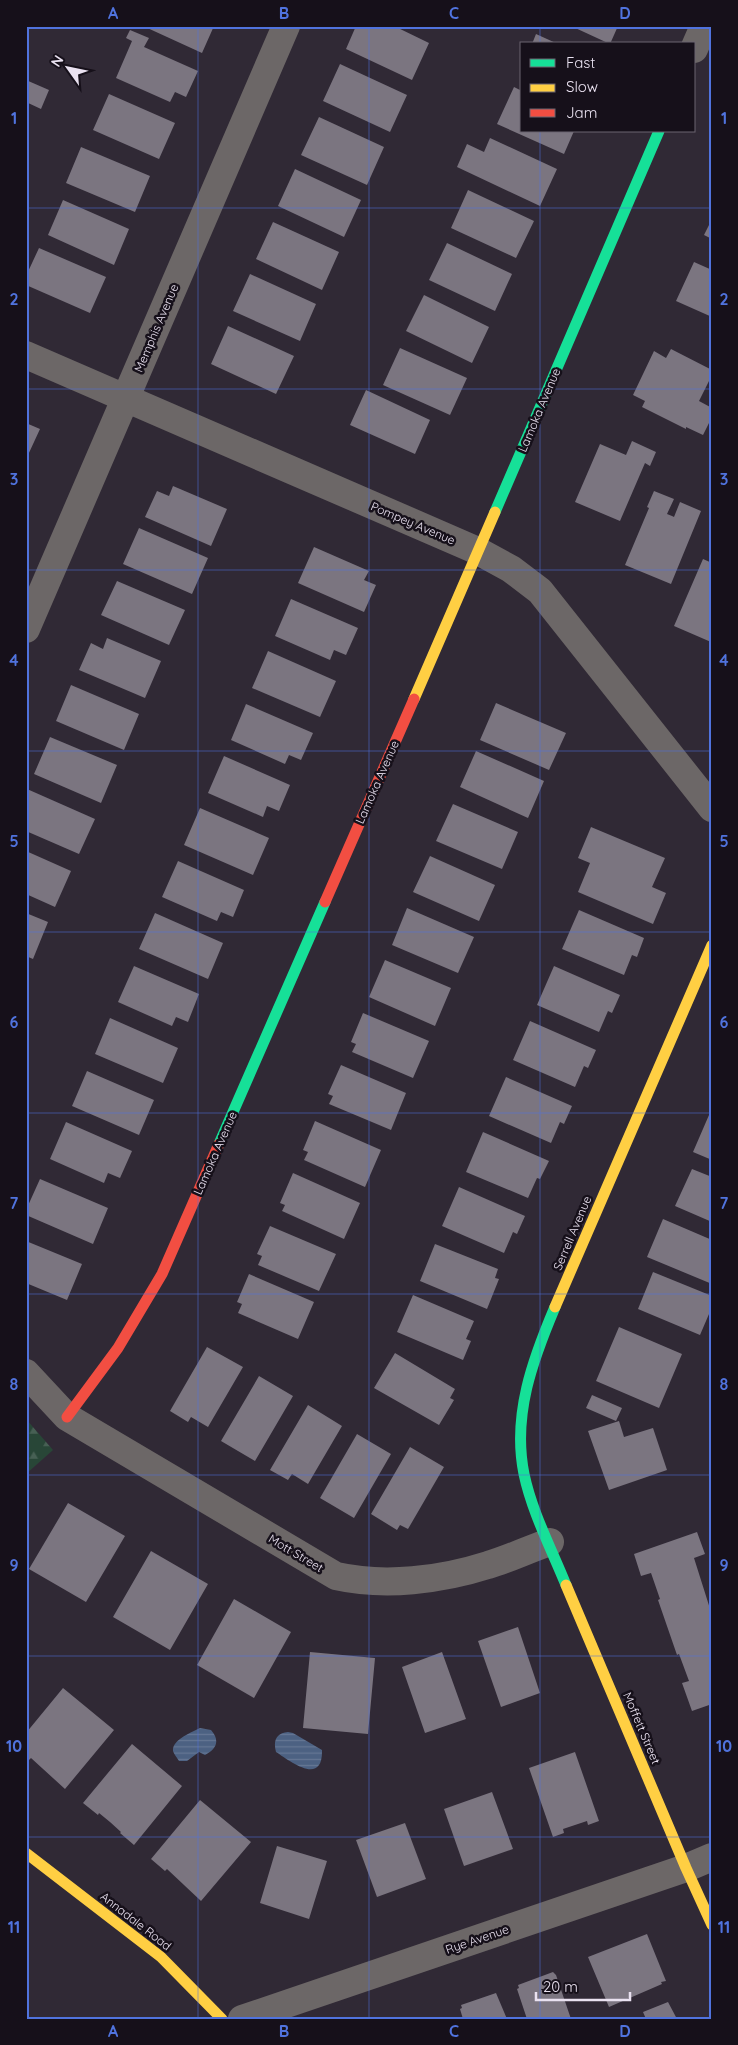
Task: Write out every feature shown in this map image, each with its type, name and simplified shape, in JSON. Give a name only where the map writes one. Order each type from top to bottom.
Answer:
[{"type":"street","name":"Memphis Avenue","points":[[26,629],[286,26]]},
{"type":"street","points":[[696,44],[704,26]]},
{"type":"street","name":"Lamoka Avenue","points":[[67,1417],[118,1348],[162,1274],[659,132]]},
{"type":"street","name":"Pompey Avenue","points":[[26,355],[478,551],[511,569],[540,591],[712,808]]},
{"type":"street","name":"Serrell Avenue","points":[[550,1542],[534,1508],[523,1467],[520,1434],[524,1391],[536,1352],[712,945]]},
{"type":"street","points":[[26,1373],[67,1417]]},
{"type":"street","name":"Mott Street","points":[[67,1417],[336,1576],[359,1581],[430,1578],[487,1565],[550,1542]]},
{"type":"street","name":"Moffett Street","points":[[550,1542],[686,1868],[712,1924]]},
{"type":"street","points":[[686,1868],[712,1841]]},
{"type":"street","name":"Annadale Road","points":[[26,1853],[161,1957],[222,2019]]},
{"type":"street","name":"Rye Avenue","points":[[242,2019],[686,1868],[712,1857]]},
{"type":"green space","points":[[26,1419],[53,1450],[26,1474]]},
{"type":"water","points":[[200,1728],[211,1730],[216,1737],[215,1747],[205,1755],[199,1752],[187,1761],[179,1761],[173,1751],[176,1743],[184,1736]]},
{"type":"water","points":[[288,1732],[322,1750],[321,1761],[317,1767],[312,1769],[305,1768],[289,1761],[276,1752],[276,1738]]},
{"type":"building","points":[[143,26],[214,26],[202,53]]},
{"type":"building","points":[[356,26],[394,26],[429,43],[412,80],[346,49]]},
{"type":"building","points":[[571,26],[618,26],[611,42],[606,42]]},
{"type":"building","points":[[130,30],[149,38],[144,47],[198,71],[186,97],[175,92],[170,102],[116,78],[132,41],[126,38]]},
{"type":"building","points":[[536,34],[554,42],[533,42]]},
{"type":"building","points":[[340,64],[407,95],[390,132],[323,101]]},
{"type":"building","points":[[26,80],[49,90],[41,109],[26,102]]},
{"type":"building","points":[[514,87],[520,90],[520,132],[574,132],[564,154],[497,124]]},
{"type":"building","points":[[109,94],[175,123],[159,159],[93,130]]},
{"type":"building","points":[[319,117],[384,147],[367,185],[301,155]]},
{"type":"building","points":[[490,138],[557,169],[540,206],[457,167],[467,144],[484,152]]},
{"type":"building","points":[[81,147],[150,176],[135,212],[66,183]]},
{"type":"building","points":[[295,169],[361,200],[344,237],[278,206]]},
{"type":"building","points":[[468,190],[534,221],[516,258],[451,228]]},
{"type":"building","points":[[63,200],[129,229],[114,265],[48,235]]},
{"type":"building","points":[[712,219],[712,239],[704,235]]},
{"type":"building","points":[[273,222],[339,252],[322,290],[256,259]]},
{"type":"building","points":[[447,243],[512,274],[495,311],[429,280]]},
{"type":"building","points":[[39,248],[106,277],[90,313],[26,285],[26,276]]},
{"type":"building","points":[[694,262],[712,270],[712,317],[676,301]]},
{"type":"building","points":[[250,274],[316,304],[300,341],[233,311]]},
{"type":"building","points":[[424,295],[489,327],[472,363],[406,331]]},
{"type":"building","points":[[228,326],[294,356],[276,394],[211,364]]},
{"type":"building","points":[[400,348],[467,378],[450,415],[383,385]]},
{"type":"building","points":[[671,349],[712,370],[712,375],[699,401],[712,408],[712,417],[703,435],[686,427],[686,429],[642,407],[645,401],[633,395],[654,351],[666,358]]},
{"type":"building","points":[[366,390],[430,420],[415,454],[350,425]]},
{"type":"building","points":[[26,423],[40,429],[28,455],[26,454]]},
{"type":"building","points":[[632,441],[656,452],[650,466],[645,463],[620,521],[575,502],[600,444],[626,455]]},
{"type":"building","points":[[173,486],[227,509],[211,546],[145,517],[157,491],[169,496]]},
{"type":"building","points":[[654,491],[674,499],[667,514],[674,517],[680,502],[701,511],[671,584],[625,565],[649,508],[647,507]]},
{"type":"building","points":[[139,528],[208,558],[192,594],[123,564]]},
{"type":"building","points":[[314,547],[369,571],[364,580],[376,585],[364,612],[298,583]]},
{"type":"building","points":[[703,559],[712,563],[711,642],[674,626]]},
{"type":"building","points":[[117,581],[185,610],[169,645],[101,615]]},
{"type":"building","points":[[291,599],[358,628],[346,655],[334,650],[330,660],[275,636]]},
{"type":"building","points":[[107,638],[161,661],[145,698],[79,670],[91,643],[103,649]]},
{"type":"building","points":[[268,651],[336,681],[320,717],[252,688]]},
{"type":"building","points":[[71,685],[139,714],[124,750],[56,721]]},
{"type":"building","points":[[496,703],[566,733],[549,770],[480,740]]},
{"type":"building","points":[[246,704],[313,733],[301,760],[289,755],[285,764],[231,740]]},
{"type":"building","points":[[50,737],[117,765],[101,803],[34,774]]},
{"type":"building","points":[[476,751],[544,781],[528,818],[460,787]]},
{"type":"building","points":[[224,756],[290,785],[279,811],[267,806],[263,817],[208,793]]},
{"type":"building","points":[[27,789],[95,819],[79,854],[26,831]]},
{"type":"building","points":[[453,804],[518,832],[502,869],[436,841]]},
{"type":"building","points":[[200,808],[269,838],[253,875],[184,845]]},
{"type":"building","points":[[591,827],[665,858],[652,887],[666,893],[653,924],[578,892],[590,863],[578,858]]},
{"type":"building","points":[[26,851],[71,871],[55,907],[26,894]]},
{"type":"building","points":[[430,856],[495,885],[479,921],[413,892]]},
{"type":"building","points":[[178,861],[244,890],[233,917],[221,912],[217,921],[162,897]]},
{"type":"building","points":[[407,908],[474,937],[458,973],[392,945]]},
{"type":"building","points":[[579,910],[644,938],[637,957],[632,955],[624,975],[562,949]]},
{"type":"building","points":[[26,913],[48,922],[33,959],[26,956]]},
{"type":"building","points":[[155,913],[223,943],[208,979],[139,949]]},
{"type":"building","points":[[385,960],[451,988],[435,1026],[369,997]]},
{"type":"building","points":[[134,966],[199,994],[188,1022],[176,1017],[172,1026],[118,1002]]},
{"type":"building","points":[[554,966],[620,995],[612,1013],[608,1011],[599,1032],[537,1005]]},
{"type":"building","points":[[363,1013],[429,1041],[413,1078],[352,1052],[356,1044],[351,1042]]},
{"type":"building","points":[[110,1018],[178,1048],[163,1083],[95,1054]]},
{"type":"building","points":[[530,1021],[596,1050],[588,1068],[584,1066],[575,1087],[513,1060]]},
{"type":"building","points":[[341,1065],[406,1093],[391,1130],[329,1104],[333,1096],[328,1094]]},
{"type":"building","points":[[87,1071],[154,1100],[139,1135],[72,1106]]},
{"type":"building","points":[[506,1077],[572,1106],[564,1124],[560,1122],[551,1143],[489,1116]]},
{"type":"building","points":[[709,1115],[712,1116],[712,1160],[693,1152]]},
{"type":"building","points":[[315,1121],[381,1150],[365,1187],[304,1160],[308,1152],[303,1150]]},
{"type":"building","points":[[66,1122],[132,1151],[120,1178],[108,1173],[104,1183],[50,1159]]},
{"type":"building","points":[[483,1132],[549,1161],[540,1179],[537,1178],[528,1198],[466,1172]]},
{"type":"building","points":[[692,1169],[712,1177],[712,1222],[675,1206]]},
{"type":"building","points":[[293,1173],[360,1203],[344,1239],[282,1211],[285,1205],[280,1203]]},
{"type":"building","points":[[40,1179],[108,1208],[93,1244],[26,1215],[26,1210]]},
{"type":"building","points":[[459,1187],[525,1216],[517,1234],[513,1232],[504,1253],[442,1226]]},
{"type":"building","points":[[663,1219],[712,1240],[712,1284],[647,1257]]},
{"type":"building","points":[[270,1226],[336,1254],[319,1291],[258,1265],[262,1256],[257,1254]]},
{"type":"building","points":[[26,1241],[82,1264],[67,1300],[26,1283]]},
{"type":"building","points":[[435,1244],[498,1269],[495,1278],[499,1279],[487,1309],[420,1281]]},
{"type":"building","points":[[653,1272],[712,1296],[712,1307],[700,1335],[638,1309]]},
{"type":"building","points":[[249,1274],[314,1302],[298,1339],[238,1313],[242,1304],[237,1302]]},
{"type":"building","points":[[413,1295],[474,1321],[466,1339],[471,1341],[463,1360],[397,1332]]},
{"type":"building","points":[[619,1327],[682,1354],[659,1408],[596,1381]]},
{"type":"building","points":[[207,1347],[243,1367],[208,1427],[191,1417],[188,1422],[170,1411]]},
{"type":"building","points":[[395,1353],[455,1389],[450,1398],[454,1400],[439,1425],[374,1388]]},
{"type":"building","points":[[259,1376],[293,1396],[255,1461],[221,1441]]},
{"type":"building","points":[[592,1395],[622,1408],[616,1421],[586,1408]]},
{"type":"building","points":[[308,1405],[342,1426],[308,1484],[292,1474],[288,1480],[270,1470]]},
{"type":"building","points":[[619,1421],[624,1437],[653,1428],[667,1470],[609,1490],[588,1431]]},
{"type":"building","points":[[357,1434],[391,1454],[354,1518],[320,1498]]},
{"type":"building","points":[[410,1447],[444,1467],[408,1529],[400,1525],[397,1530],[371,1514]]},
{"type":"building","points":[[68,1503],[125,1536],[86,1602],[29,1569]]},
{"type":"building","points":[[697,1532],[705,1554],[694,1558],[712,1615],[712,1704],[692,1711],[682,1683],[689,1681],[679,1654],[677,1655],[651,1573],[641,1576],[634,1554]]},
{"type":"building","points":[[151,1551],[208,1584],[170,1650],[113,1617]]},
{"type":"building","points":[[234,1599],[291,1632],[254,1698],[197,1665]]},
{"type":"building","points":[[518,1627],[540,1693],[501,1707],[478,1641]]},
{"type":"building","points":[[310,1652],[375,1658],[368,1734],[303,1728]]},
{"type":"building","points":[[442,1652],[466,1719],[425,1733],[402,1667]]},
{"type":"building","points":[[63,1688],[114,1730],[65,1789],[31,1758],[29,1760],[26,1758],[26,1733]]},
{"type":"building","points":[[132,1744],[182,1786],[134,1845],[110,1822],[83,1803]]},
{"type":"building","points":[[575,1752],[599,1821],[588,1825],[587,1821],[563,1829],[564,1833],[553,1837],[529,1768]]},
{"type":"building","points":[[492,1792],[513,1849],[464,1866],[444,1809]]},
{"type":"building","points":[[200,1800],[251,1842],[201,1901],[167,1869],[165,1871],[151,1859]]},
{"type":"building","points":[[405,1823],[426,1879],[377,1897],[356,1840]]},
{"type":"building","points":[[277,1846],[327,1861],[309,1919],[260,1903]]},
{"type":"building","points":[[647,1934],[666,1981],[609,2007],[588,1957]]},
{"type":"building","points":[[553,1972],[556,1975],[571,2019],[527,2019],[517,1989],[519,1988],[518,1985]]},
{"type":"building","points":[[496,1993],[507,2019],[463,2019],[460,2009],[462,2008],[461,2005]]},
{"type":"building","points":[[668,2002],[677,2019],[646,2019],[643,2012]]},
{"type":"traffic: fast","points":[[495,512],[659,132]]},
{"type":"traffic: fast","points":[[219,1144],[325,902]]},
{"type":"traffic: fast","points":[[555,1307],[532,1367],[527,1388],[521,1430],[521,1452],[527,1488],[542,1530],[566,1585]]},
{"type":"traffic: slow","points":[[414,699],[495,512]]},
{"type":"traffic: slow","points":[[555,1307],[712,945]]},
{"type":"traffic: slow","points":[[566,1585],[712,1925]]},
{"type":"traffic: slow","points":[[26,1853],[161,1957],[222,2019]]},
{"type":"traffic: jam","points":[[325,902],[414,699]]},
{"type":"traffic: jam","points":[[67,1417],[118,1348],[162,1274],[219,1144]]}]
